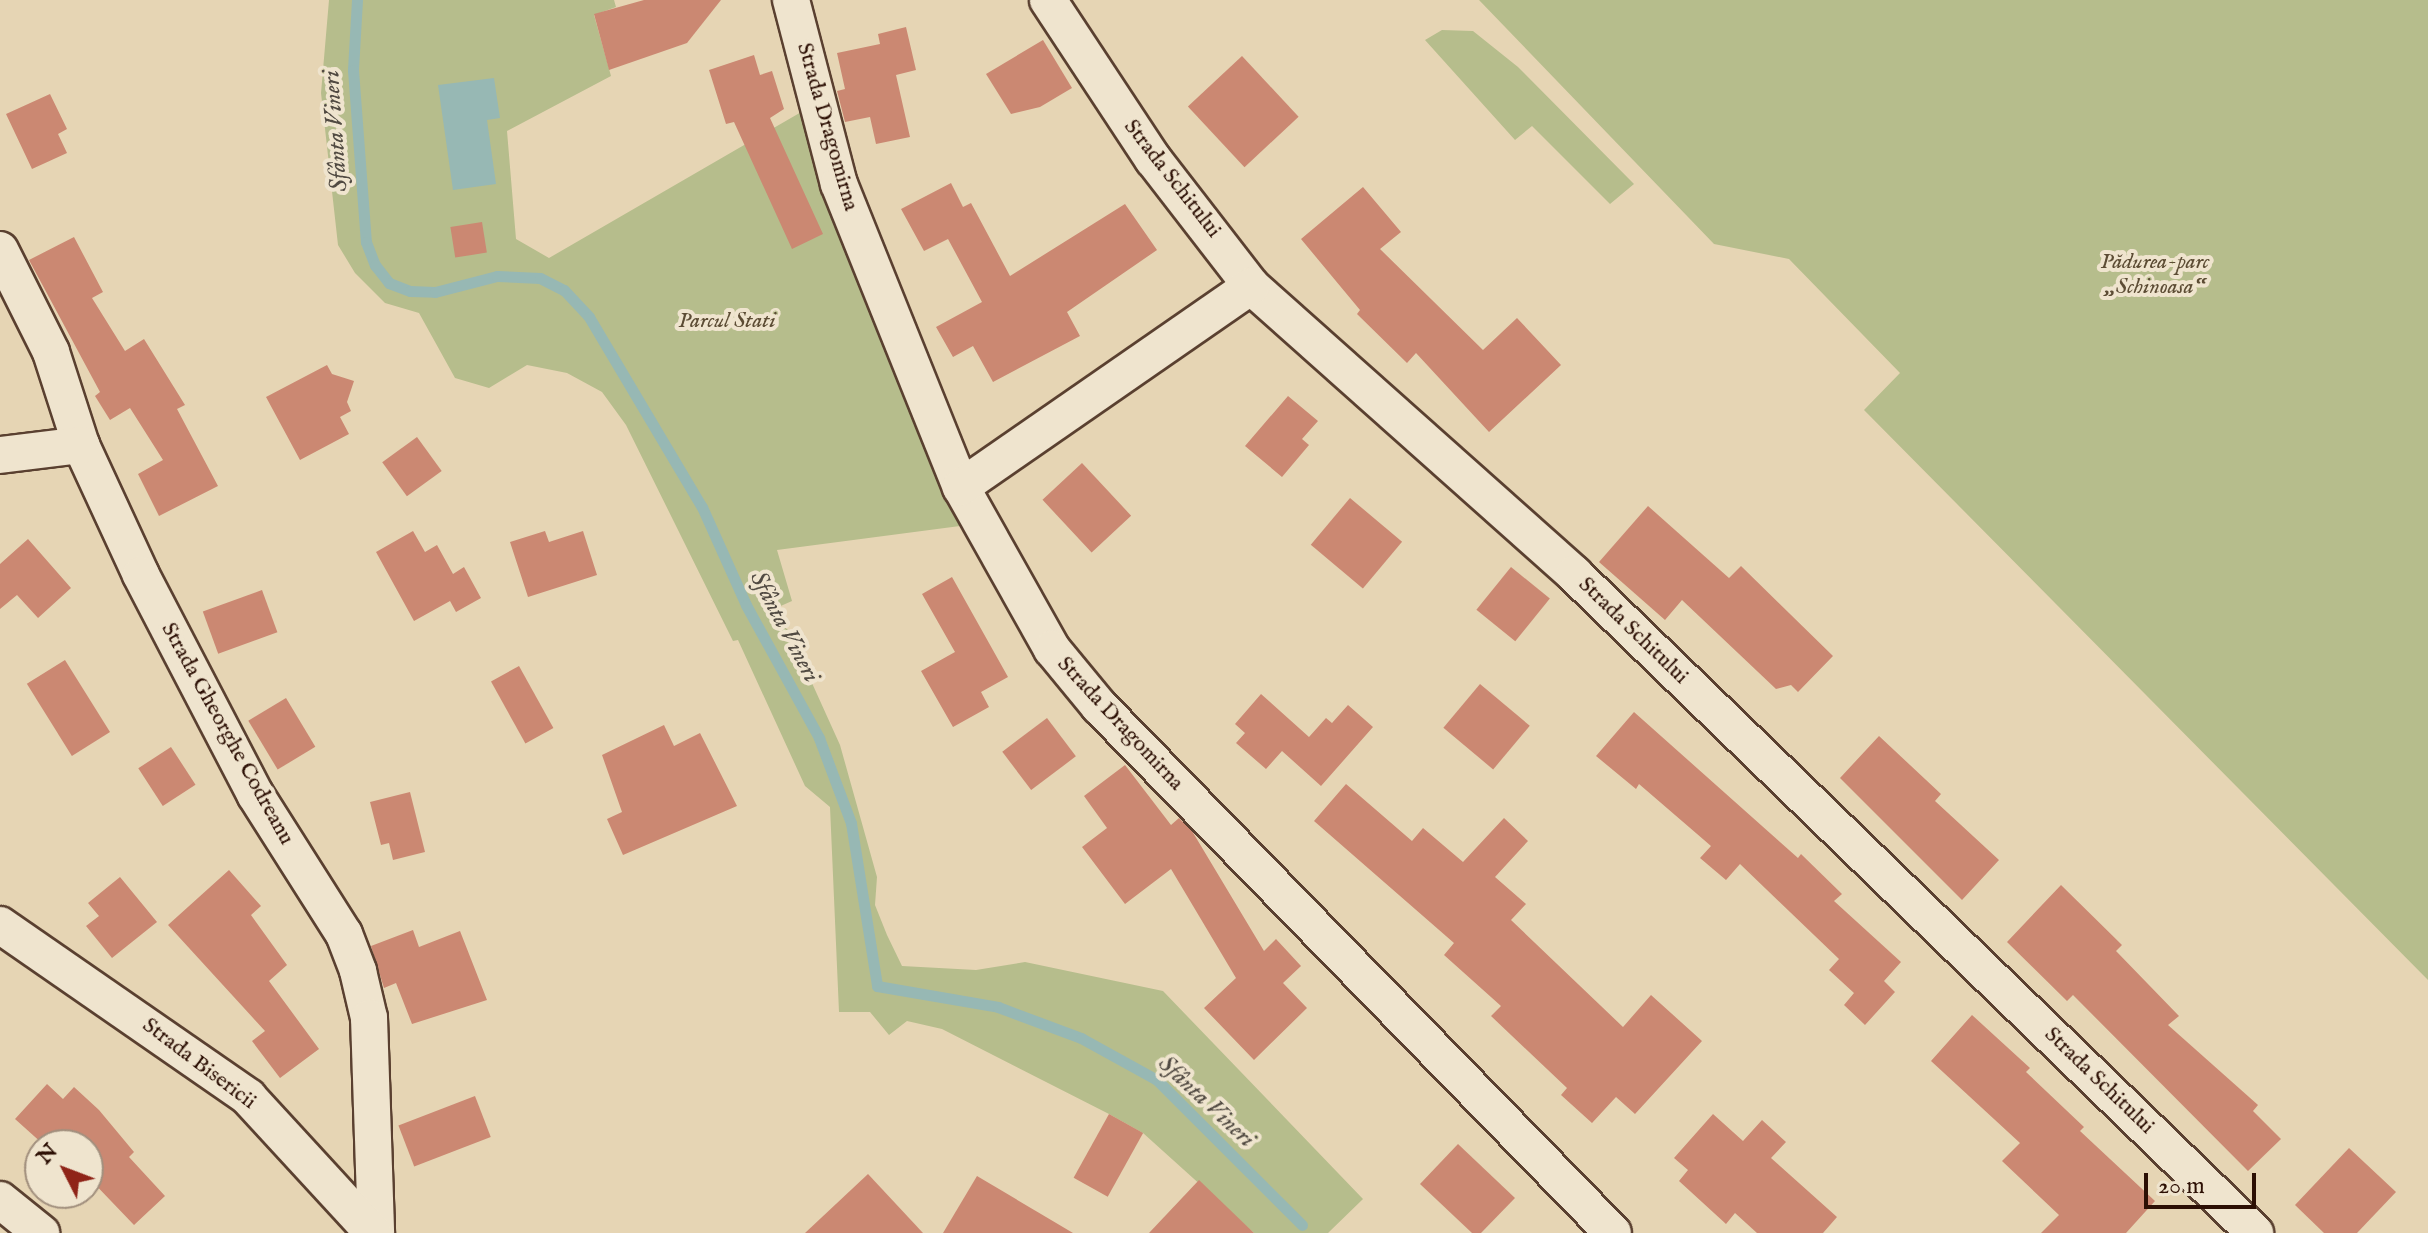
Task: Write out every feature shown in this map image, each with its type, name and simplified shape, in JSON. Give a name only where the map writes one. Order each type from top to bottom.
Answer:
[{"type":"street","name":"Strada Dragomirna","points":[[791,0],[839,184],[961,487],[1052,649],[1099,706],[1613,1233]]},
{"type":"street","name":"Strada Schitului","points":[[1048,0],[1153,159],[1251,286],[1574,574],[2255,1233]]},
{"type":"street","name":"Strada Gheorghe Codreanu","points":[[0,250],[51,352],[81,445],[141,575],[255,794],[344,934],[358,971],[369,1018],[374,1233]]},
{"type":"street","points":[[961,487],[1251,286]]},
{"type":"street","points":[[0,455],[81,445]]},
{"type":"street","name":"Strada Bisericii","points":[[0,925],[248,1097],[374,1233]]},
{"type":"street","points":[[0,1200],[41,1233]]},
{"type":"green space","name":"Parcul Stati","points":[[329,0],[614,0],[616,7],[594,15],[611,76],[507,131],[516,239],[549,258],[803,111],[960,526],[777,550],[792,601],[767,612],[788,630],[840,745],[877,877],[875,905],[887,935],[902,966],[976,970],[1025,962],[1163,991],[1363,1199],[1328,1233],[1254,1233],[1143,1133],[1109,1114],[942,1029],[907,1021],[889,1035],[870,1012],[839,1012],[830,807],[805,786],[738,640],[733,641],[626,425],[602,392],[567,373],[527,365],[489,388],[455,378],[419,313],[385,303],[355,273],[338,245],[321,93]]},
{"type":"green space","name":"Pădurea-parc „Schinoasa“","points":[[1479,0],[2428,0],[2428,980],[1864,410],[1900,373],[1789,259],[1714,244]]},
{"type":"green space","points":[[1442,30],[1473,31],[1518,67],[1634,184],[1610,204],[1532,126],[1515,140],[1425,40]]},
{"type":"water","points":[[494,78],[500,118],[487,120],[496,184],[453,190],[438,85]]},
{"type":"building","points":[[644,0],[721,0],[687,43],[609,70],[594,14]]},
{"type":"building","points":[[906,27],[916,70],[896,75],[910,137],[876,144],[870,117],[845,122],[837,91],[845,89],[837,53],[880,44],[878,34]]},
{"type":"building","points":[[1043,40],[1072,88],[1040,107],[1011,114],[986,74]]},
{"type":"building","points":[[754,55],[760,75],[772,71],[784,109],[770,118],[823,234],[792,249],[734,122],[726,124],[709,70]]},
{"type":"building","points":[[1242,56],[1299,117],[1244,167],[1188,106]]},
{"type":"building","points":[[50,94],[67,129],[58,134],[67,153],[32,169],[6,114]]},
{"type":"building","points":[[951,183],[963,207],[971,203],[1010,276],[1125,204],[1157,250],[1067,312],[1080,336],[993,382],[973,346],[953,357],[936,327],[982,302],[948,239],[924,251],[901,209]]},
{"type":"building","points":[[1363,187],[1401,232],[1380,249],[1483,350],[1517,318],[1561,365],[1489,432],[1416,353],[1407,363],[1357,314],[1360,310],[1301,239]]},
{"type":"building","points":[[482,222],[487,253],[455,258],[450,227]]},
{"type":"building","points":[[74,237],[103,292],[92,298],[125,351],[144,339],[185,405],[177,409],[218,486],[159,516],[138,474],[163,460],[130,408],[110,420],[95,396],[100,392],[29,260]]},
{"type":"building","points":[[327,365],[332,374],[354,381],[347,402],[351,411],[340,417],[349,434],[300,460],[266,397]]},
{"type":"building","points":[[1288,396],[1318,421],[1302,439],[1309,445],[1282,477],[1245,446]]},
{"type":"building","points":[[417,437],[442,471],[407,496],[382,462]]},
{"type":"building","points":[[1082,463],[1131,516],[1092,552],[1043,500]]},
{"type":"building","points":[[1350,498],[1402,542],[1363,588],[1311,545]]},
{"type":"building","points":[[1648,506],[1729,578],[1741,566],[1833,656],[1798,692],[1791,685],[1776,689],[1682,600],[1665,620],[1599,562]]},
{"type":"building","points":[[413,531],[425,552],[437,545],[453,574],[464,567],[481,598],[456,612],[450,601],[414,621],[376,552]]},
{"type":"building","points":[[545,531],[549,542],[583,531],[597,575],[528,597],[510,542]]},
{"type":"building","points":[[28,539],[71,588],[38,618],[17,595],[0,609],[0,564]]},
{"type":"building","points":[[1511,567],[1550,598],[1515,641],[1476,610]]},
{"type":"building","points":[[952,577],[1008,677],[981,692],[989,707],[953,727],[921,671],[955,652],[922,594]]},
{"type":"building","points":[[262,590],[277,632],[218,654],[203,612]]},
{"type":"building","points":[[65,660],[110,732],[72,756],[27,684]]},
{"type":"building","points":[[519,666],[553,728],[525,744],[491,682]]},
{"type":"building","points":[[1480,684],[1530,726],[1493,769],[1443,728]]},
{"type":"building","points":[[1261,694],[1309,737],[1326,718],[1332,723],[1348,705],[1373,727],[1321,786],[1282,751],[1266,769],[1236,743],[1245,733],[1235,724]]},
{"type":"building","points":[[286,698],[315,747],[278,770],[248,721]]},
{"type":"building","points":[[1634,712],[1798,858],[1801,854],[1842,894],[1834,901],[1901,962],[1884,981],[1895,992],[1865,1025],[1844,1005],[1854,993],[1829,970],[1839,959],[1740,864],[1726,880],[1700,858],[1711,846],[1639,784],[1636,789],[1596,756]]},
{"type":"building","points":[[1047,718],[1076,756],[1031,790],[1002,752]]},
{"type":"building","points":[[664,725],[674,746],[700,733],[737,806],[623,855],[607,819],[622,812],[602,755]]},
{"type":"building","points":[[1879,736],[1941,794],[1935,801],[1999,860],[1962,900],[1840,778]]},
{"type":"building","points":[[171,747],[196,785],[163,806],[138,768]]},
{"type":"building","points":[[1125,765],[1171,825],[1179,818],[1192,831],[1264,951],[1276,939],[1301,966],[1283,983],[1307,1008],[1254,1060],[1204,1008],[1236,978],[1171,869],[1125,904],[1082,847],[1107,828],[1084,796]]},
{"type":"building","points":[[1346,784],[1412,841],[1423,828],[1463,862],[1504,818],[1528,841],[1495,877],[1526,904],[1511,920],[1623,1027],[1651,995],[1702,1041],[1635,1114],[1616,1097],[1592,1123],[1561,1095],[1567,1088],[1491,1016],[1501,1006],[1444,955],[1454,943],[1314,821]]},
{"type":"building","points":[[410,792],[425,852],[393,860],[389,843],[381,845],[370,802]]},
{"type":"building","points":[[229,870],[261,906],[251,915],[287,965],[269,981],[319,1049],[280,1078],[252,1041],[265,1031],[168,925]]},
{"type":"building","points":[[120,877],[157,922],[112,958],[86,926],[99,916],[88,903]]},
{"type":"building","points":[[2061,885],[2122,945],[2116,951],[2179,1016],[2168,1025],[2258,1105],[2253,1111],[2281,1139],[2248,1171],[2073,995],[2067,1001],[2007,942]]},
{"type":"building","points":[[413,930],[419,947],[460,931],[487,1000],[412,1024],[396,983],[384,988],[371,946]]},
{"type":"building","points":[[1972,1015],[2030,1068],[2026,1072],[2084,1127],[2080,1131],[2155,1201],[2126,1233],[2041,1233],[2059,1215],[2002,1161],[2020,1143],[1931,1061]]},
{"type":"building","points":[[47,1084],[63,1099],[74,1087],[99,1110],[134,1152],[129,1157],[165,1196],[134,1225],[104,1194],[104,1129],[26,1129],[15,1119]]},
{"type":"building","points":[[475,1096],[491,1137],[414,1166],[398,1125]]},
{"type":"building","points":[[1109,1114],[1143,1133],[1108,1197],[1074,1178]]},
{"type":"building","points":[[1713,1114],[1743,1141],[1762,1120],[1786,1142],[1771,1158],[1837,1217],[1823,1233],[1757,1233],[1735,1213],[1726,1224],[1679,1181],[1688,1170],[1674,1158]]},
{"type":"building","points":[[1458,1144],[1515,1198],[1481,1233],[1472,1233],[1420,1184]]},
{"type":"building","points":[[2349,1148],[2396,1192],[2357,1233],[2324,1233],[2295,1205]]},
{"type":"building","points":[[868,1174],[923,1233],[805,1233]]},
{"type":"building","points":[[977,1176],[1073,1233],[943,1233]]},
{"type":"building","points":[[1199,1180],[1254,1233],[1149,1233]]},
{"type":"waterway","name":"Sfânta Vineri","points":[[357,0],[353,70],[366,242],[375,265],[389,283],[410,291],[435,292],[497,276],[540,278],[564,290],[589,317],[702,507],[746,605],[819,738],[851,823],[877,986],[998,1007],[1081,1038],[1157,1080],[1302,1225]]}]
